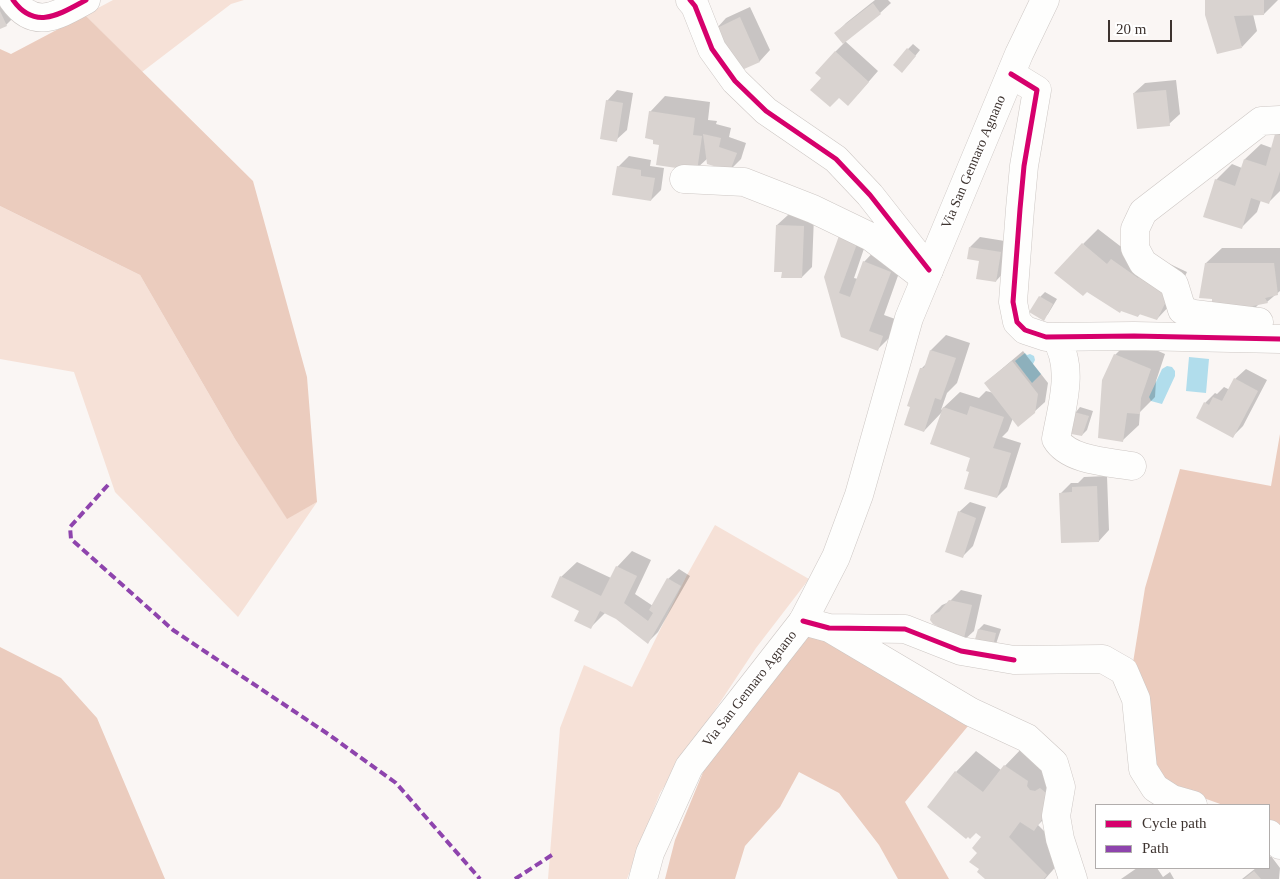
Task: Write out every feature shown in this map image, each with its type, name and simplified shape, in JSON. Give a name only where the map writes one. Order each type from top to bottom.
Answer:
[{"type":"street","points":[[13,0],[19,8],[36,18],[58,16],[86,0]]},
{"type":"street","name":"Via San Gennaro Agnano","points":[[643,879],[650,853],[689,767],[803,621],[836,557],[859,495],[909,318],[1011,74],[1045,0]]},
{"type":"street","points":[[693,2],[712,49],[735,81],[766,111],[836,159],[870,195],[927,275]]},
{"type":"street","points":[[1011,74],[1038,90],[1024,166],[1014,302],[1018,322],[1025,330],[1046,337],[1134,336],[1280,339]]},
{"type":"street","points":[[1280,120],[1261,121],[1144,212],[1135,228],[1135,248],[1143,263],[1174,284],[1182,310],[1194,314],[1280,324]]},
{"type":"street","points":[[684,179],[744,182],[813,209],[871,237],[927,275]]},
{"type":"street","points":[[1055,337],[1063,349],[1066,376],[1056,439],[1060,446],[1075,455],[1132,466]]},
{"type":"street","points":[[803,621],[829,628],[904,629],[961,651],[1014,660],[1103,659],[1124,671],[1136,700],[1143,769],[1155,788],[1172,799],[1190,804]]},
{"type":"street","points":[[829,628],[971,712],[1027,738],[1054,764],[1061,787],[1056,816],[1060,839],[1073,879]]},
{"type":"street","points":[[1270,835],[1280,844]]},
{"type":"shaded area","points":[[113,0],[244,0],[231,4],[142,72],[85,15]]},
{"type":"shaded area","points":[[85,15],[253,181],[307,377],[317,502],[287,519],[235,439],[140,275],[0,206],[0,49],[11,54]]},
{"type":"shaded area","points":[[0,206],[140,275],[235,439],[287,518],[317,502],[238,617],[115,492],[74,372],[0,359]]},
{"type":"shaded area","points":[[1280,434],[1280,834],[1270,839],[1270,804],[1220,804],[1165,784],[1150,763],[1131,675],[1145,588],[1180,469],[1271,486]]},
{"type":"shaded area","points":[[715,525],[809,579],[756,648],[660,793],[627,879],[548,879],[560,728],[584,665],[632,687],[687,575]]},
{"type":"shaded area","points":[[811,633],[973,720],[905,802],[949,879],[898,879],[879,845],[839,793],[799,772],[780,807],[745,846],[735,879],[665,879],[675,840],[706,765]]},
{"type":"shaded area","points":[[0,647],[61,678],[97,718],[165,879],[0,879]]},
{"type":"water","points":[[1025,353],[1034,356],[1033,364],[1041,374],[1032,383],[1015,361]]},
{"type":"water","points":[[1189,357],[1209,359],[1206,393],[1186,391]]},
{"type":"water","points":[[1167,366],[1172,367],[1175,371],[1175,376],[1162,404],[1151,401],[1149,397],[1162,369]]},
{"type":"building","points":[[1205,0],[1264,0],[1264,15],[1234,16],[1242,48],[1217,54],[1205,15]]},
{"type":"building","points":[[873,3],[881,14],[843,44],[834,33]]},
{"type":"building","points":[[0,11],[7,26],[0,29]]},
{"type":"building","points":[[740,17],[760,62],[735,73],[715,29]]},
{"type":"building","points":[[907,48],[916,56],[902,73],[893,65]]},
{"type":"building","points":[[835,51],[869,82],[848,106],[839,98],[830,107],[810,90],[821,78],[815,73]]},
{"type":"building","points":[[1166,90],[1170,126],[1137,129],[1133,93]]},
{"type":"building","points":[[606,100],[623,103],[617,142],[600,139]]},
{"type":"building","points":[[649,111],[695,118],[693,135],[702,136],[697,171],[656,165],[659,145],[653,144],[653,140],[645,138]]},
{"type":"building","points":[[703,134],[721,138],[719,147],[737,153],[730,171],[707,164]]},
{"type":"building","points":[[1275,134],[1280,135],[1280,171],[1269,204],[1251,198],[1242,229],[1203,217],[1215,179],[1235,186],[1244,159],[1266,166]]},
{"type":"building","points":[[617,166],[641,170],[641,176],[655,178],[651,201],[612,195]]},
{"type":"building","points":[[776,225],[804,226],[802,278],[781,278],[782,272],[774,272]]},
{"type":"building","points":[[840,233],[858,241],[839,293],[850,297],[863,261],[891,272],[869,331],[883,336],[878,351],[841,337],[824,277]]},
{"type":"building","points":[[1082,243],[1107,264],[1111,259],[1138,278],[1141,273],[1173,287],[1157,320],[1139,314],[1138,317],[1121,311],[1120,313],[1087,292],[1083,296],[1054,273]]},
{"type":"building","points":[[969,247],[1001,252],[996,282],[976,279],[979,261],[967,259]]},
{"type":"building","points":[[1205,263],[1274,263],[1278,295],[1265,298],[1268,303],[1253,306],[1253,312],[1212,304],[1212,299],[1199,298]]},
{"type":"building","points":[[1039,296],[1053,304],[1044,321],[1029,312]]},
{"type":"building","points":[[930,350],[956,358],[941,400],[935,398],[924,432],[904,425],[910,407],[907,406],[920,368],[924,368]]},
{"type":"building","points":[[1114,354],[1151,369],[1141,398],[1140,414],[1127,413],[1123,442],[1098,438],[1102,380]]},
{"type":"building","points":[[1012,361],[1038,394],[1035,413],[1018,427],[984,383]]},
{"type":"building","points":[[1234,378],[1258,391],[1233,438],[1196,418],[1204,402],[1209,405],[1213,397],[1222,401]]},
{"type":"building","points":[[970,406],[1004,417],[993,448],[1011,453],[997,498],[964,489],[969,472],[966,471],[970,458],[930,444],[943,407],[967,415]]},
{"type":"building","points":[[1074,412],[1089,416],[1082,436],[1066,433]]},
{"type":"building","points":[[1097,486],[1099,542],[1061,543],[1059,493],[1072,492],[1072,487]]},
{"type":"building","points":[[958,511],[976,518],[963,558],[945,552]]},
{"type":"building","points":[[616,566],[637,576],[624,603],[648,621],[653,613],[649,610],[667,578],[681,586],[648,644],[616,619],[600,611],[591,629],[574,621],[579,611],[551,597],[560,576],[601,596]]},
{"type":"building","points":[[949,600],[972,605],[963,642],[942,637],[937,626],[930,620],[931,615],[939,612]]},
{"type":"building","points":[[978,629],[996,633],[992,651],[973,646]]},
{"type":"building","points":[[1004,765],[1028,781],[1027,786],[1030,790],[1035,791],[1040,788],[1055,800],[1034,831],[1020,822],[1009,837],[1047,875],[1044,879],[985,879],[977,872],[979,869],[969,862],[977,853],[972,848],[981,837],[976,833],[970,839],[968,837],[966,839],[927,807],[955,771],[983,792]]},
{"type":"building","points":[[1254,871],[1261,879],[1244,879]]},
{"type":"marked path","points":[[108,485],[70,527],[71,539],[173,630],[328,734],[396,783],[480,879]]},
{"type":"marked path","points":[[515,879],[555,853]]},
{"type":"cycle path","points":[[13,0],[30,15],[39,17],[57,14],[86,0]]},
{"type":"cycle path","points":[[690,0],[695,6],[712,49],[735,81],[766,111],[836,159],[870,195],[929,270]]},
{"type":"cycle path","points":[[1011,74],[1037,90],[1024,166],[1013,302],[1017,322],[1025,330],[1046,337],[1134,336],[1280,339]]},
{"type":"cycle path","points":[[803,621],[829,628],[905,629],[961,651],[1014,660]]}]
